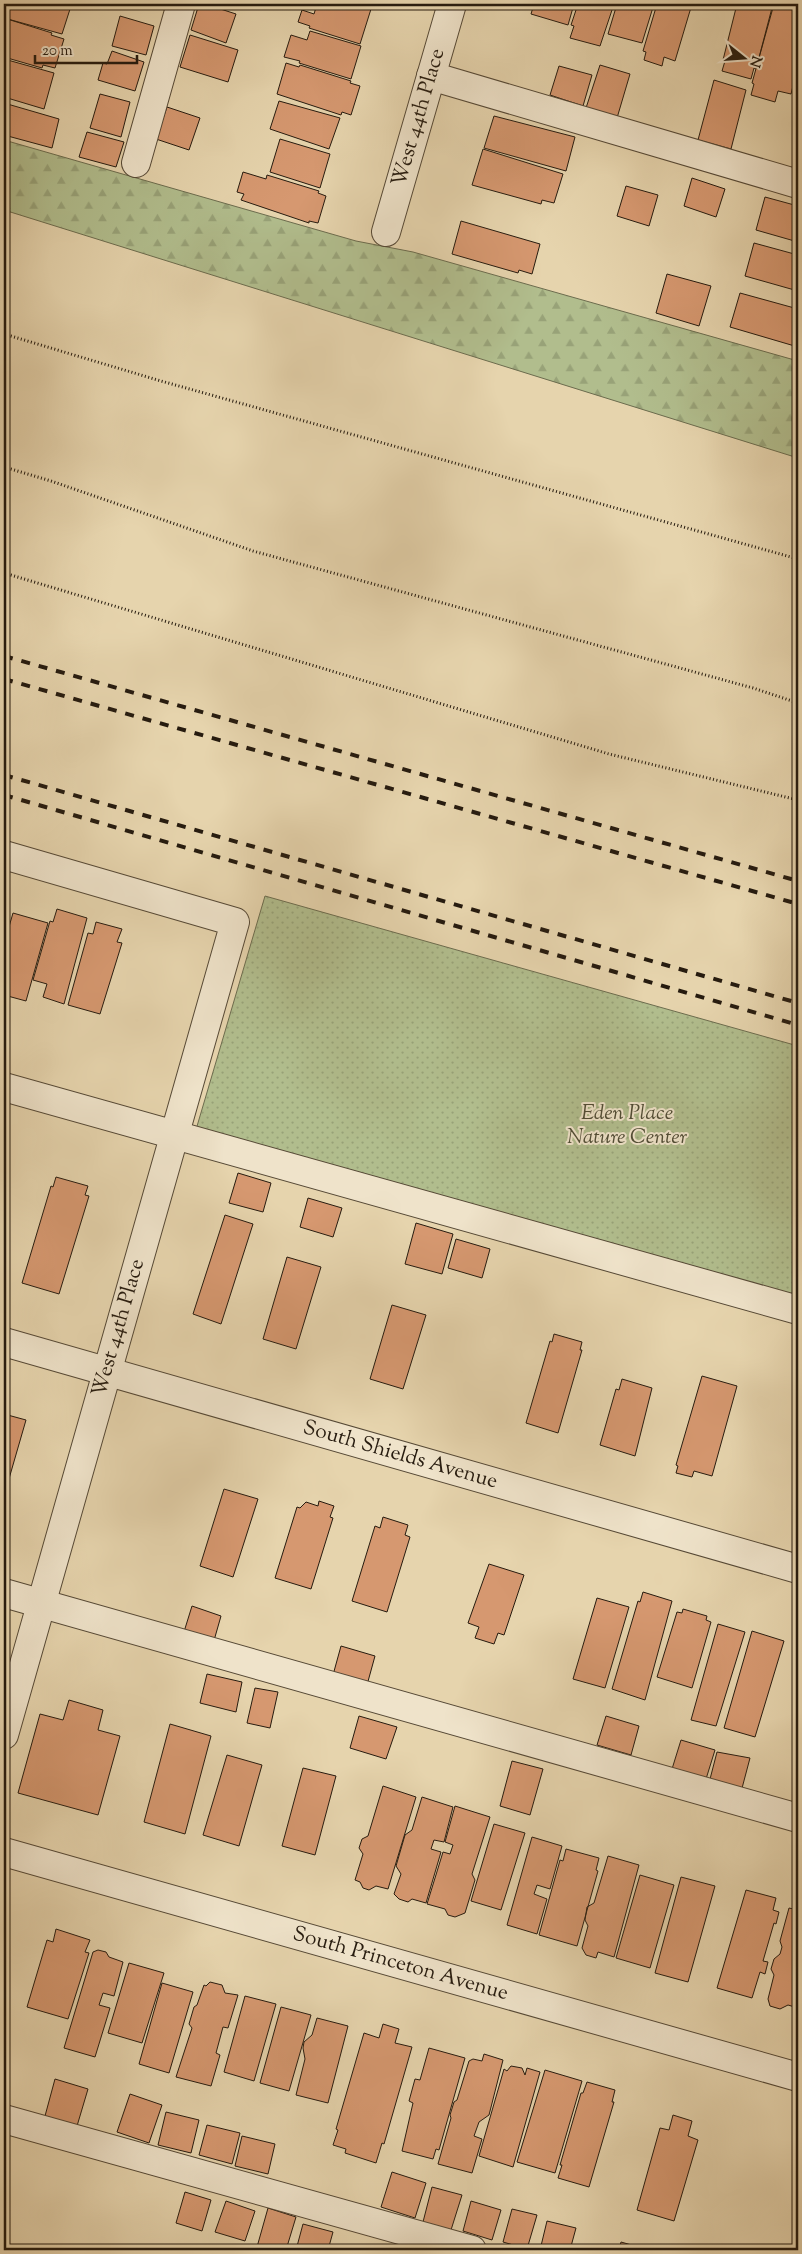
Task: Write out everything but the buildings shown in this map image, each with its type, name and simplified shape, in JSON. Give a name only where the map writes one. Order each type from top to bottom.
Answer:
[{"type":"street","points":[[136,163],[181,4]]},
{"type":"street","name":"West 44th Place","points":[[386,232],[452,4]]},
{"type":"street","points":[[431,76],[798,184]]},
{"type":"street","name":"West 44th Place","points":[[4,855],[234,922],[4,1735]]},
{"type":"street","points":[[4,1087],[798,1310]]},
{"type":"street","name":"South Shields Avenue","points":[[4,1342],[798,1569]]},
{"type":"street","points":[[4,1593],[798,1818]]},
{"type":"street","name":"South Princeton Avenue","points":[[4,1852],[798,2077]]},
{"type":"street","points":[[4,2119],[472,2250]]},
{"type":"path","points":[[4,334],[171,383],[798,559]]},
{"type":"path","points":[[4,467],[51,481],[252,551],[753,688],[798,703]]},
{"type":"path","points":[[4,573],[609,754],[798,800]]},
{"type":"green space","points":[[4,140],[356,241],[413,252],[798,361],[798,458],[4,210]]},
{"type":"green space","name":"Eden Place Nature Center","points":[[265,896],[798,1046],[798,1303],[195,1133]]},
{"type":"railway","points":[[4,656],[798,881]]},
{"type":"railway","points":[[4,679],[798,904]]},
{"type":"railway","points":[[4,775],[798,1003]]},
{"type":"railway","points":[[4,795],[798,1025]]}]
